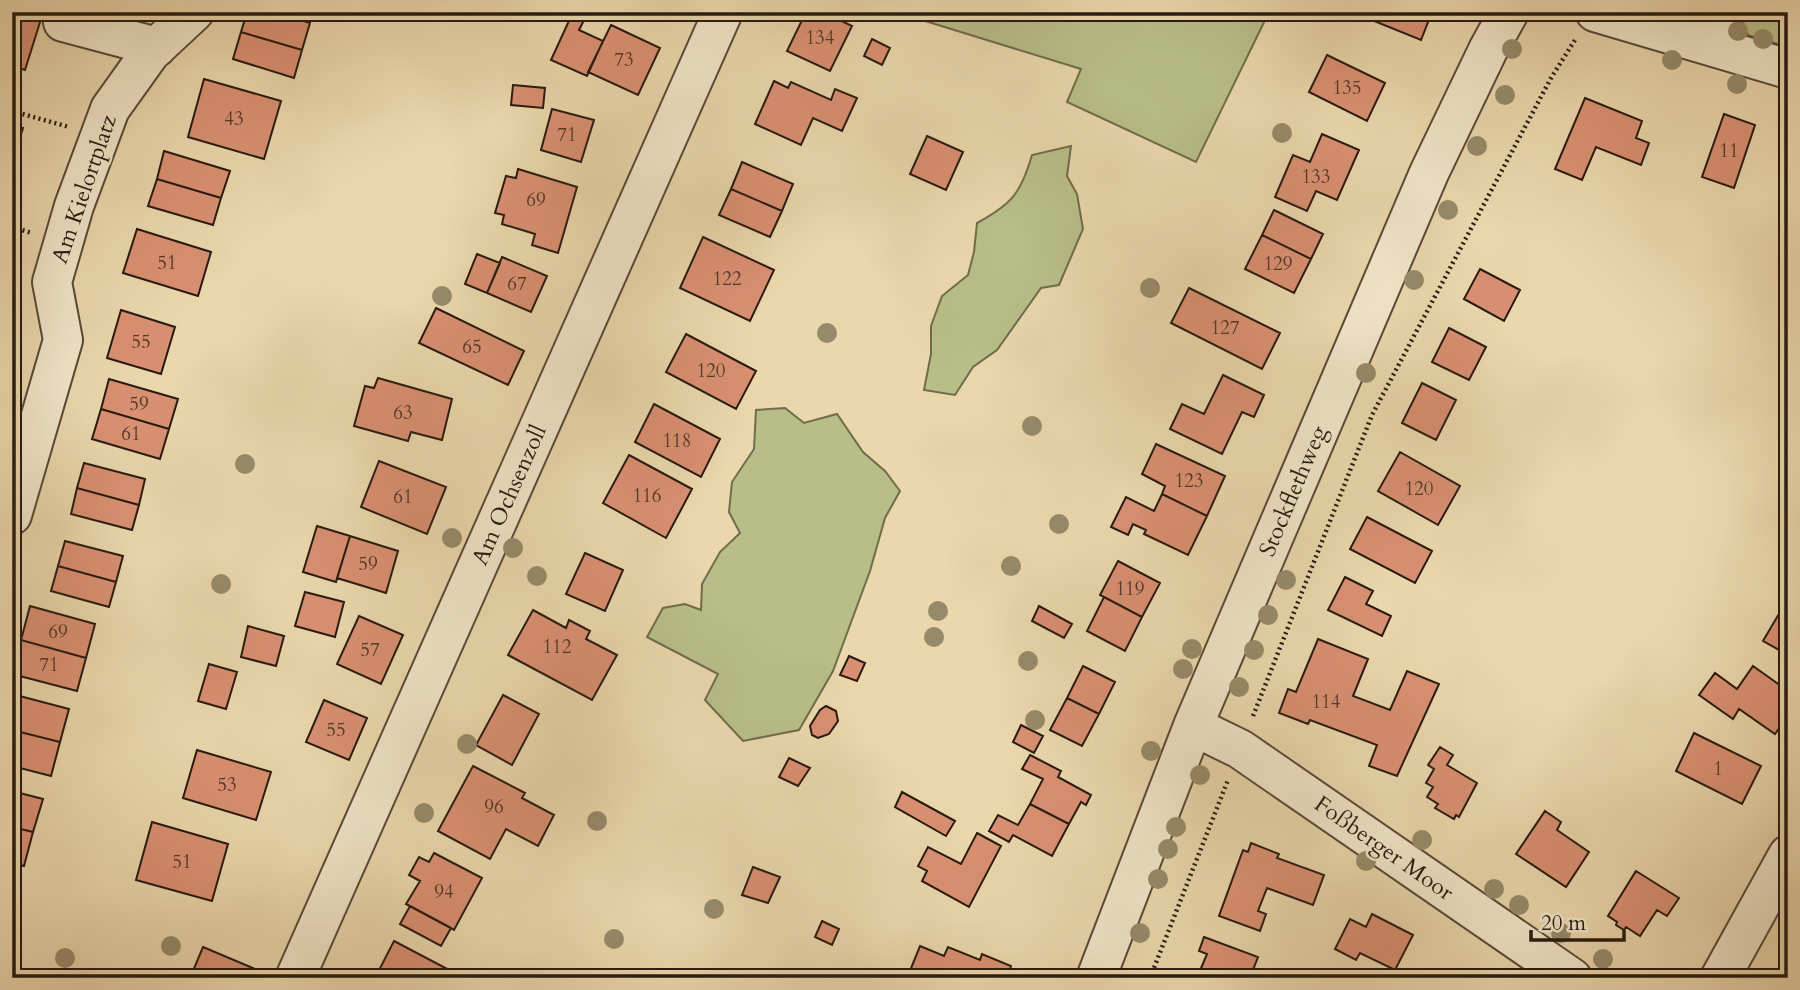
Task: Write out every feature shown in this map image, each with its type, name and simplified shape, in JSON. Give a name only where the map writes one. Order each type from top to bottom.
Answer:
[{"type":"street","name":"Am Kielortplatz","points":[[12,515],[63,340],[52,282],[74,206],[110,109],[157,47],[194,12]]},
{"type":"street","name":"Am Ochsenzoll","points":[[295,978],[723,12]]},
{"type":"street","name":"Stockflethweg","points":[[1096,978],[1193,726],[1429,173],[1509,12]]},
{"type":"street","points":[[64,22],[157,47]]},
{"type":"street","points":[[1587,23],[1712,29],[1788,69]]},
{"type":"street","name":"Foßberger Moor","points":[[1193,726],[1240,749],[1572,978]]},
{"type":"street","points":[[1720,978],[1788,855]]},
{"type":"path","points":[[1150,978],[1372,415],[1552,78],[1587,23]]},
{"type":"path","points":[[12,111],[100,136]]},
{"type":"green space","points":[[896,12],[1269,12],[1196,162],[1067,102],[1081,69]]},
{"type":"green space","points":[[1739,12],[1788,12],[1788,47],[1748,35]]},
{"type":"green space","points":[[1071,146],[1067,176],[1077,194],[1083,229],[1059,285],[1041,288],[997,350],[973,367],[955,395],[924,390],[931,354],[931,326],[942,296],[968,275],[977,223],[999,210],[1014,196],[1024,179],[1032,155]]},
{"type":"green space","points":[[785,408],[804,423],[837,414],[863,452],[885,471],[900,491],[885,518],[870,571],[833,671],[799,730],[743,741],[705,700],[718,674],[647,637],[663,608],[685,604],[701,610],[702,584],[720,552],[740,533],[729,512],[732,482],[754,449],[756,410]]},
{"type":"building","points":[[17,12],[41,19],[25,70],[12,66],[12,28]]},
{"type":"building","points":[[247,12],[276,12],[310,23],[302,50],[241,32]]},
{"type":"building","points":[[573,12],[585,18],[579,30],[603,41],[587,76],[551,60]]},
{"type":"building","points":[[806,12],[819,17],[823,12],[852,26],[830,71],[787,51]]},
{"type":"building","points":[[1352,12],[1432,12],[1421,40]]},
{"type":"building","points":[[611,25],[660,48],[638,95],[588,72]]},
{"type":"building","points":[[241,32],[302,50],[294,78],[233,59]]},
{"type":"building","points":[[872,39],[890,48],[882,65],[864,56]]},
{"type":"building","points":[[1327,55],[1385,83],[1367,121],[1309,92]]},
{"type":"building","points":[[204,79],[281,101],[264,159],[188,137]]},
{"type":"building","points":[[774,81],[788,88],[791,82],[831,100],[835,89],[857,98],[842,131],[813,118],[801,145],[755,124]]},
{"type":"building","points":[[513,85],[545,88],[543,108],[511,105]]},
{"type":"building","points":[[1585,98],[1642,121],[1636,138],[1649,143],[1641,165],[1596,147],[1582,180],[1555,169]]},
{"type":"building","points":[[552,109],[594,120],[581,162],[541,150]]},
{"type":"building","points":[[1724,114],[1755,125],[1734,188],[1702,177]]},
{"type":"building","points":[[12,125],[23,128],[12,163]]},
{"type":"building","points":[[1322,134],[1359,150],[1337,200],[1316,191],[1307,211],[1275,197],[1293,155],[1310,162]]},
{"type":"building","points":[[927,136],[963,152],[946,190],[910,174]]},
{"type":"building","points":[[164,151],[230,171],[221,198],[157,179]]},
{"type":"building","points":[[742,162],[793,184],[782,211],[731,189]]},
{"type":"building","points":[[518,169],[577,187],[558,253],[532,245],[535,234],[502,224],[504,215],[495,213],[506,176],[516,178]]},
{"type":"building","points":[[157,179],[221,198],[213,225],[148,206]]},
{"type":"building","points":[[731,189],[782,211],[770,237],[719,215]]},
{"type":"building","points":[[1274,210],[1323,234],[1311,259],[1262,235]]},
{"type":"building","points":[[137,229],[211,252],[198,296],[123,273]]},
{"type":"building","points":[[1262,235],[1311,259],[1294,293],[1245,269]]},
{"type":"building","points":[[703,237],[774,270],[750,321],[680,288]]},
{"type":"building","points":[[477,254],[500,263],[487,293],[465,284]]},
{"type":"building","points":[[502,257],[547,276],[531,312],[487,293]]},
{"type":"building","points":[[1480,269],[1520,290],[1504,321],[1464,299]]},
{"type":"building","points":[[1189,288],[1280,333],[1262,369],[1171,323]]},
{"type":"building","points":[[436,308],[524,351],[508,385],[419,343]]},
{"type":"building","points":[[121,310],[175,327],[161,374],[107,358]]},
{"type":"building","points":[[1449,328],[1486,347],[1469,380],[1432,362]]},
{"type":"building","points":[[686,334],[756,371],[736,409],[666,372]]},
{"type":"building","points":[[1223,375],[1264,395],[1254,417],[1242,412],[1222,454],[1170,429],[1182,404],[1204,414]]},
{"type":"building","points":[[378,378],[452,399],[442,440],[411,432],[408,441],[354,426],[365,386],[374,388]]},
{"type":"building","points":[[109,379],[178,399],[169,429],[101,409]]},
{"type":"building","points":[[1422,383],[1456,400],[1436,440],[1402,423]]},
{"type":"building","points":[[654,404],[720,439],[701,477],[635,442]]},
{"type":"building","points":[[101,409],[169,429],[160,459],[92,439]]},
{"type":"building","points":[[1156,444],[1225,476],[1207,516],[1162,494],[1165,486],[1142,474]]},
{"type":"building","points":[[1400,452],[1460,486],[1438,525],[1378,491]]},
{"type":"building","points":[[629,455],[692,489],[666,538],[603,503]]},
{"type":"building","points":[[379,461],[446,487],[427,534],[361,507]]},
{"type":"building","points":[[84,463],[145,479],[139,505],[77,488]]},
{"type":"building","points":[[77,488],[139,505],[132,530],[71,514]]},
{"type":"building","points":[[1162,494],[1207,516],[1188,555],[1144,534],[1146,530],[1133,524],[1128,535],[1111,527],[1126,497],[1154,511]]},
{"type":"building","points":[[1367,517],[1432,551],[1415,583],[1350,549]]},
{"type":"building","points":[[317,526],[350,536],[336,582],[303,572]]},
{"type":"building","points":[[350,536],[398,551],[386,593],[337,578]]},
{"type":"building","points":[[65,541],[123,556],[116,582],[58,566]]},
{"type":"building","points":[[585,553],[623,570],[605,611],[566,594]]},
{"type":"building","points":[[1118,561],[1160,583],[1142,617],[1100,595]]},
{"type":"building","points":[[58,566],[116,582],[109,607],[51,591]]},
{"type":"building","points":[[1345,577],[1373,591],[1366,604],[1391,616],[1382,636],[1328,610]]},
{"type":"building","points":[[305,592],[344,602],[335,637],[295,626]]},
{"type":"building","points":[[1104,597],[1142,617],[1125,651],[1087,631]]},
{"type":"building","points":[[30,606],[95,624],[86,658],[21,640]]},
{"type":"building","points":[[1039,606],[1072,624],[1064,638],[1032,621]]},
{"type":"building","points":[[1783,607],[1788,609],[1788,655],[1763,641]]},
{"type":"building","points":[[533,610],[566,628],[569,620],[590,631],[586,639],[617,655],[592,700],[508,655]]},
{"type":"building","points":[[359,616],[403,635],[381,684],[337,664]]},
{"type":"building","points":[[248,626],[284,636],[276,666],[241,657]]},
{"type":"building","points":[[1318,639],[1368,659],[1353,696],[1390,710],[1407,671],[1439,684],[1397,776],[1369,766],[1377,745],[1310,720],[1308,724],[1279,713],[1288,689],[1296,692]]},
{"type":"building","points":[[21,640],[86,658],[77,691],[12,674]]},
{"type":"building","points":[[849,656],[865,663],[857,681],[840,675]]},
{"type":"building","points":[[209,664],[237,672],[226,709],[198,701]]},
{"type":"building","points":[[1083,666],[1115,682],[1099,714],[1067,698]]},
{"type":"building","points":[[1753,666],[1788,691],[1788,716],[1775,734],[1739,709],[1733,719],[1699,695],[1715,673],[1737,689]]},
{"type":"building","points":[[12,694],[69,709],[60,742],[12,730]]},
{"type":"building","points":[[503,695],[539,714],[512,765],[476,745]]},
{"type":"building","points":[[1067,698],[1099,714],[1082,746],[1050,730]]},
{"type":"building","points":[[324,700],[367,718],[349,760],[306,742]]},
{"type":"building","points":[[826,706],[836,711],[838,721],[829,734],[818,738],[812,735],[810,726],[820,710]]},
{"type":"building","points":[[1021,725],[1043,736],[1034,753],[1013,742]]},
{"type":"building","points":[[12,730],[60,742],[51,776],[12,766]]},
{"type":"building","points":[[1694,733],[1761,766],[1742,804],[1676,771]]},
{"type":"building","points":[[1440,747],[1453,755],[1447,765],[1477,783],[1459,817],[1456,815],[1454,819],[1435,808],[1438,804],[1427,797],[1433,787],[1426,783],[1434,769],[1428,765]]},
{"type":"building","points":[[197,750],[271,772],[256,820],[183,798]]},
{"type":"building","points":[[1030,755],[1061,771],[1058,777],[1091,795],[1086,805],[1081,802],[1069,824],[1030,804],[1043,779],[1022,769]]},
{"type":"building","points":[[789,758],[810,768],[798,786],[779,777]]},
{"type":"building","points":[[473,766],[525,793],[522,798],[554,815],[538,846],[506,829],[490,859],[438,831]]},
{"type":"building","points":[[12,791],[43,799],[33,832],[12,827]]},
{"type":"building","points":[[902,792],[955,821],[946,836],[895,807]]},
{"type":"building","points":[[1030,804],[1069,824],[1052,856],[1013,835],[1009,842],[989,831],[998,815],[1018,825]]},
{"type":"building","points":[[1545,811],[1561,822],[1557,830],[1589,852],[1566,887],[1516,854]]},
{"type":"building","points":[[152,822],[228,844],[212,901],[136,880]]},
{"type":"building","points":[[12,827],[33,832],[24,866],[12,863]]},
{"type":"building","points":[[977,833],[1001,846],[969,907],[922,881],[927,871],[918,866],[928,847],[961,864]]},
{"type":"building","points":[[1251,843],[1279,854],[1277,858],[1324,875],[1313,905],[1267,888],[1258,911],[1266,914],[1260,931],[1219,916],[1243,850],[1248,852]]},
{"type":"building","points":[[434,853],[482,878],[454,930],[406,904],[420,881],[409,875],[419,857],[429,862]]},
{"type":"building","points":[[753,867],[780,877],[768,903],[742,895]]},
{"type":"building","points":[[1636,871],[1679,898],[1667,916],[1657,910],[1640,936],[1626,927],[1624,930],[1616,925],[1617,922],[1608,916]]},
{"type":"building","points":[[410,906],[451,928],[441,946],[400,924]]},
{"type":"building","points":[[1372,914],[1413,935],[1395,970],[1360,953],[1356,960],[1335,949],[1350,919],[1366,927]]},
{"type":"building","points":[[822,921],[839,929],[832,945],[815,937]]},
{"type":"building","points":[[1204,937],[1258,957],[1251,975],[1238,970],[1235,978],[1211,978],[1199,973],[1207,954],[1199,951]]},
{"type":"building","points":[[394,941],[455,973],[453,978],[375,978]]},
{"type":"building","points":[[920,946],[944,956],[948,947],[980,960],[982,954],[1011,966],[1007,978],[907,978]]},
{"type":"building","points":[[203,947],[262,972],[260,978],[190,978]]}]
